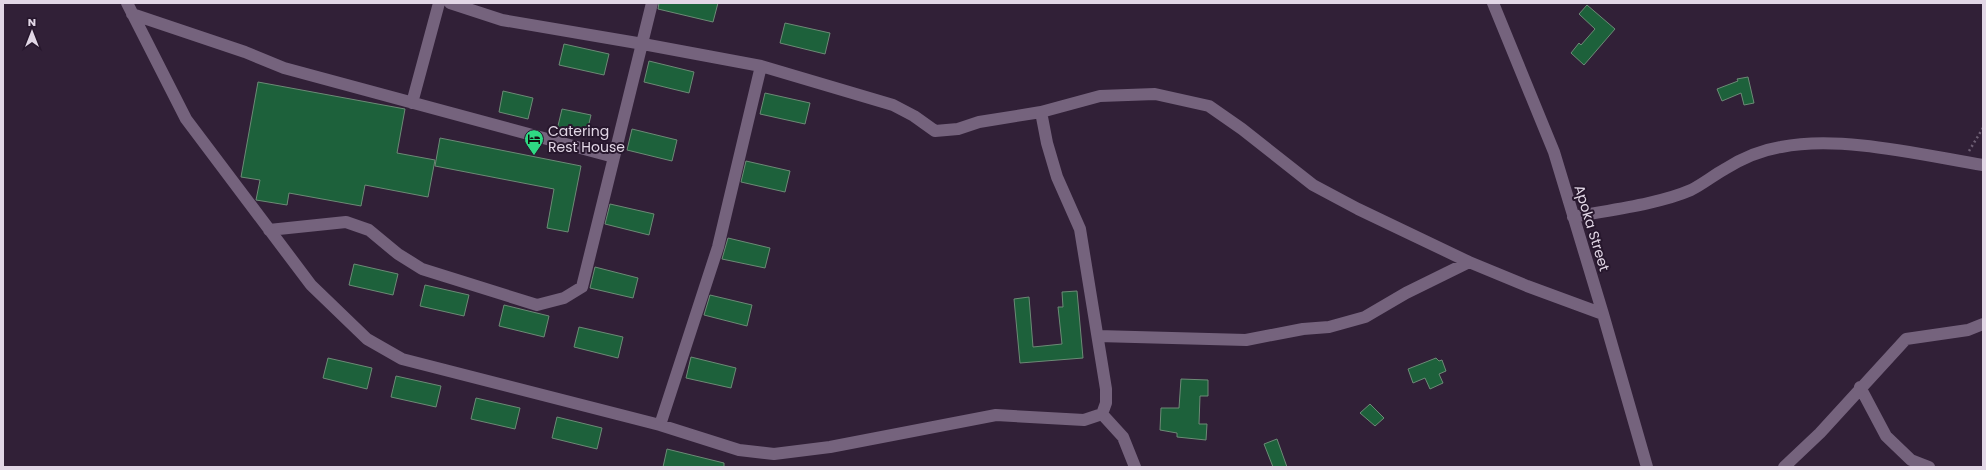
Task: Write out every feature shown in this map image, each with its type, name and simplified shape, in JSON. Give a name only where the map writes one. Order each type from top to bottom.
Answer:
[{"type":"street","points":[[412,102],[439,3]]},
{"type":"street","points":[[450,3],[502,20],[761,66],[893,105],[914,116],[935,131],[958,130],[979,122],[1041,112],[1100,96],[1155,94],[1209,106],[1242,129],[1314,185],[1358,209],[1469,262],[1527,286],[1603,314]]},
{"type":"street","points":[[269,230],[346,222],[369,230],[398,254],[422,269],[537,306],[564,298],[582,287],[652,3]]},
{"type":"street","name":"Apoka Street","points":[[1493,3],[1554,152],[1647,467]]},
{"type":"street","points":[[130,8],[284,68],[614,157]]},
{"type":"street","points":[[130,8],[186,119],[311,285],[367,339],[402,359],[660,425],[739,450],[774,454],[830,447],[996,415],[1084,420],[1102,414]]},
{"type":"street","points":[[660,425],[718,247],[761,66]]},
{"type":"street","points":[[1041,112],[1047,143],[1058,177],[1080,229],[1106,389],[1106,403],[1102,414]]},
{"type":"street","points":[[1573,217],[1671,197],[1692,189],[1726,168],[1758,154],[1781,147],[1817,143],[1887,149],[1983,165]]},
{"type":"street","points":[[1098,336],[1246,340],[1302,329],[1329,327],[1365,317],[1406,293],[1469,262]]},
{"type":"street","points":[[1784,467],[1820,433],[1906,339],[1961,331],[1983,324]]},
{"type":"street","points":[[1860,388],[1886,436],[1911,460],[1929,467]]},
{"type":"street","points":[[1102,414],[1123,437],[1135,467]]},
{"type":"path","points":[[1963,161],[1983,128]]},
{"type":"building","points":[[659,3],[718,3],[713,22],[658,9]]},
{"type":"building","points":[[1587,5],[1615,29],[1584,65],[1571,53],[1579,43],[1581,45],[1595,29],[1579,14]]},
{"type":"building","points":[[785,23],[830,33],[825,54],[780,43]]},
{"type":"building","points":[[564,44],[609,54],[604,75],[559,65]]},
{"type":"building","points":[[649,61],[694,72],[689,93],[644,82]]},
{"type":"building","points":[[1748,77],[1754,103],[1744,105],[1741,93],[1722,101],[1717,89],[1738,81],[1737,79]]},
{"type":"building","points":[[258,82],[405,109],[397,153],[435,160],[428,197],[365,185],[361,206],[289,193],[287,205],[256,200],[260,180],[241,177]]},
{"type":"building","points":[[503,91],[533,98],[528,119],[499,112]]},
{"type":"building","points":[[765,93],[810,103],[805,124],[760,114]]},
{"type":"building","points":[[562,109],[591,115],[586,136],[557,130]]},
{"type":"building","points":[[632,129],[677,140],[672,161],[627,150]]},
{"type":"building","points":[[440,138],[581,166],[568,232],[547,228],[554,189],[435,166]]},
{"type":"building","points":[[746,161],[790,171],[785,192],[741,182]]},
{"type":"building","points":[[610,204],[654,214],[649,235],[605,224]]},
{"type":"building","points":[[728,238],[770,248],[765,268],[722,259]]},
{"type":"building","points":[[354,264],[398,274],[393,295],[349,285]]},
{"type":"building","points":[[595,267],[638,278],[633,298],[590,288]]},
{"type":"building","points":[[425,285],[469,295],[464,316],[420,306]]},
{"type":"building","points":[[1077,291],[1083,358],[1020,363],[1014,299],[1029,297],[1033,347],[1062,344],[1058,307],[1063,307],[1062,292]]},
{"type":"building","points":[[710,295],[752,305],[747,326],[704,315]]},
{"type":"building","points":[[504,305],[549,316],[544,337],[499,326]]},
{"type":"building","points":[[579,327],[623,337],[618,358],[574,347]]},
{"type":"building","points":[[691,357],[736,368],[731,388],[686,378]]},
{"type":"building","points":[[328,358],[372,368],[367,389],[323,378]]},
{"type":"building","points":[[1436,358],[1439,361],[1442,360],[1446,371],[1439,374],[1443,383],[1430,389],[1425,378],[1413,383],[1408,369]]},
{"type":"building","points":[[396,376],[441,386],[436,407],[391,397]]},
{"type":"building","points":[[1181,379],[1208,380],[1208,396],[1200,396],[1199,424],[1207,424],[1206,440],[1177,437],[1177,433],[1160,430],[1161,408],[1179,408]]},
{"type":"building","points":[[476,398],[520,408],[515,429],[471,419]]},
{"type":"building","points":[[1370,404],[1384,418],[1375,426],[1360,413]]},
{"type":"building","points":[[557,417],[602,428],[597,449],[552,438]]},
{"type":"building","points":[[1277,439],[1287,467],[1273,467],[1264,444]]},
{"type":"building","points":[[667,449],[724,463],[724,467],[663,467]]},
{"type":"place","name":"Catering Rest House","points":[[534,156]]}]
